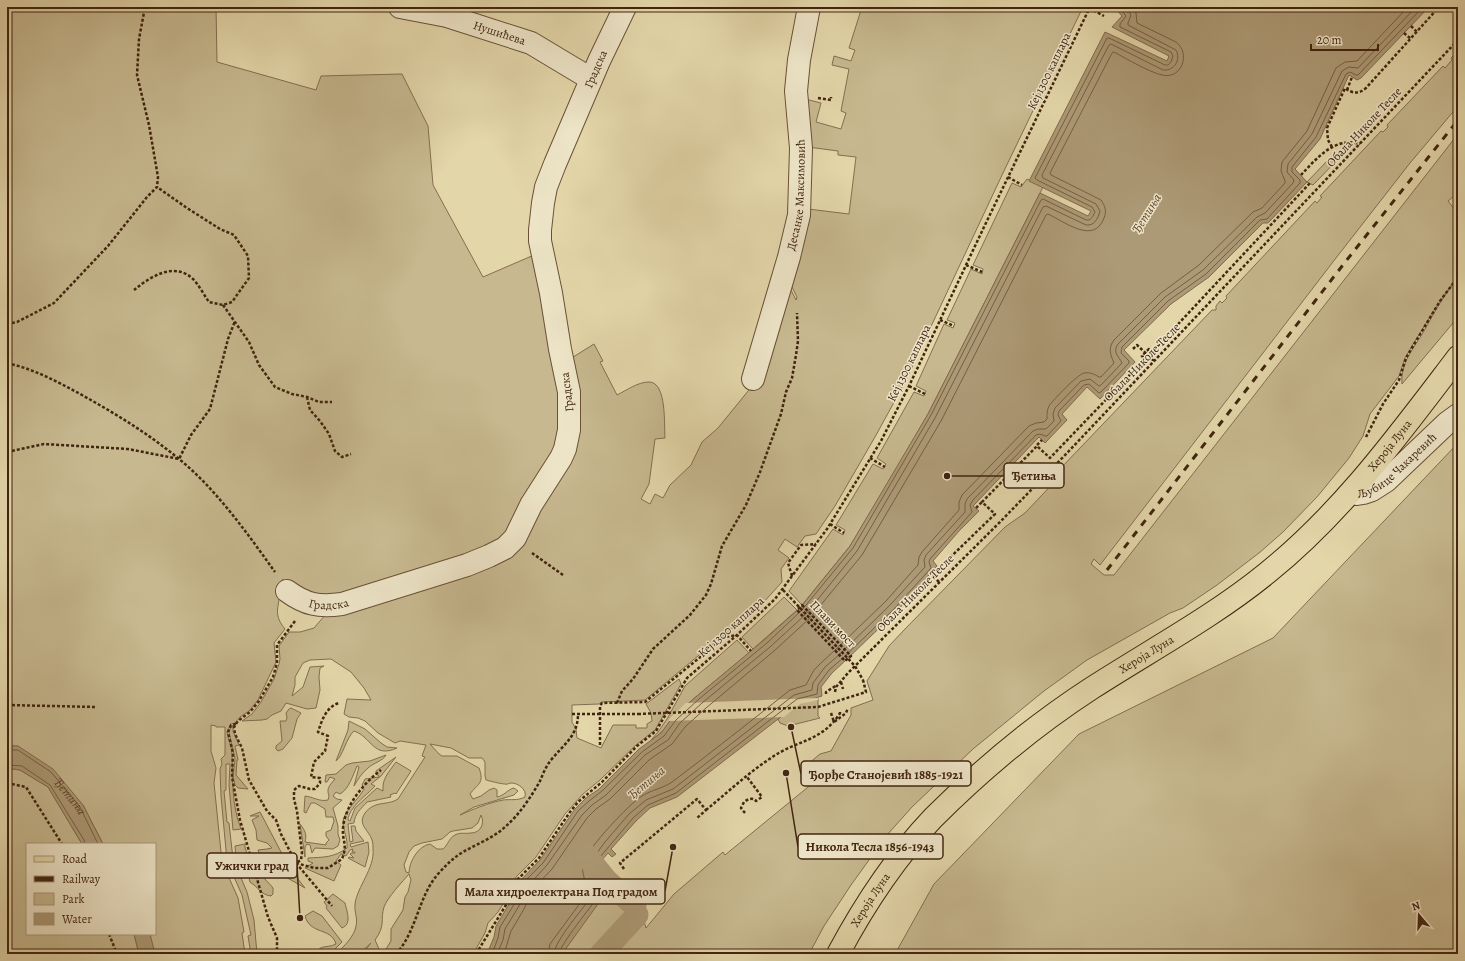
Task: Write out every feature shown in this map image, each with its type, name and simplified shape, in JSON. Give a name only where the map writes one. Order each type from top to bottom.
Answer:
[{"type":"main road","name":"Хероја Луна","points":[[838,954],[856,921],[890,870],[932,819],[1000,757],[1067,704],[1218,609],[1267,573],[1319,526],[1352,492],[1458,357]]},
{"type":"street","name":"Нушићева","points":[[400,7],[447,16],[531,43],[591,79]]},
{"type":"street","name":"Градска","points":[[287,591],[309,603],[333,605],[342,604],[377,594],[488,556],[505,548],[515,538],[532,505],[561,458],[565,449],[569,430],[569,392],[542,251],[540,230],[546,187],[591,79],[625,7]]},
{"type":"street","name":"Десанке Максимовић","points":[[753,379],[789,257],[799,215],[801,148],[796,91],[799,60],[809,7]]},
{"type":"street","name":"Љубице Чакаревић","points":[[1352,492],[1357,494],[1372,490],[1386,481],[1458,415]]},
{"type":"path","points":[[7,324],[17,322],[54,303],[108,246],[147,197],[158,187],[158,177],[149,125],[137,75],[139,39],[145,7]]},
{"type":"path","points":[[1332,147],[1328,140],[1327,128],[1345,88],[1353,93],[1363,91],[1440,7]]},
{"type":"path","points":[[1090,8],[1104,16]]},
{"type":"path","name":"Кеј 1300 каплара","points":[[476,954],[509,900],[518,879],[538,858],[570,812],[637,746],[656,731],[687,678],[768,607],[793,576],[830,524],[870,458],[909,386],[1090,8]]},
{"type":"path","points":[[1411,26],[1418,32]]},
{"type":"path","points":[[1404,33],[1411,39]]},
{"type":"path","name":"Обала Николе Тесле","points":[[835,692],[836,687],[855,666],[1000,522],[1361,144],[1458,40]]},
{"type":"path","points":[[1347,90],[1352,77]]},
{"type":"path","points":[[822,99],[830,100],[831,97]]},
{"type":"path","points":[[1301,175],[1319,157],[1332,147],[1350,142],[1361,144]]},
{"type":"path","points":[[1008,177],[1022,185]]},
{"type":"path","points":[[1037,446],[1050,458],[1145,359],[1142,356],[1145,352],[1149,349],[1152,352],[1310,183]]},
{"type":"path","points":[[134,290],[152,276],[165,272],[178,271],[193,280],[209,302],[223,305],[232,302],[249,278],[248,256],[234,235],[220,229],[158,187]]},
{"type":"path","points":[[966,265],[982,272]]},
{"type":"path","points":[[1363,443],[1380,408],[1399,380],[1406,358],[1440,301],[1458,277]]},
{"type":"path","points":[[223,305],[249,342],[259,365],[275,387],[319,402],[332,402]]},
{"type":"path","points":[[617,703],[622,692],[633,679],[653,649],[690,615],[706,595],[712,584],[722,546],[746,505],[760,472],[781,414],[786,392],[792,378],[796,355],[798,341],[797,308]]},
{"type":"path","points":[[940,320],[954,326]]},
{"type":"path","points":[[179,459],[191,435],[210,409],[228,339],[235,321]]},
{"type":"path","points":[[1133,349],[1137,344],[1154,361]]},
{"type":"path","points":[[7,363],[25,367],[116,414],[179,459],[208,486],[253,541],[287,591]]},
{"type":"path","points":[[909,386],[925,394]]},
{"type":"path","points":[[307,397],[310,410],[329,434],[335,451],[342,457],[351,454]]},
{"type":"path","points":[[976,508],[1042,440]]},
{"type":"path","points":[[7,452],[44,444],[128,449],[179,459]]},
{"type":"path","points":[[870,458],[885,467]]},
{"type":"path","points":[[939,582],[932,575],[995,514],[982,502]]},
{"type":"path","points":[[830,524],[844,532]]},
{"type":"path","points":[[515,538],[536,556],[563,575]]},
{"type":"path","points":[[793,576],[788,563],[794,554],[801,545],[816,544]]},
{"type":"path","points":[[572,714],[638,714],[818,707],[866,692],[863,680],[855,666],[782,590]]},
{"type":"path","points":[[309,603],[279,641],[276,649],[278,658],[277,663],[259,701],[250,712],[238,721],[234,727],[235,734],[242,748],[249,780],[267,811],[276,820],[281,834],[296,862],[332,906]]},
{"type":"path","points":[[600,745],[600,706],[602,704],[646,702],[723,638],[736,635],[751,651]]},
{"type":"path","points":[[826,694],[826,692],[841,682],[843,689]]},
{"type":"path","points":[[296,862],[301,860],[302,853],[297,811],[294,800],[294,790],[298,786],[315,789],[318,785],[320,778],[311,777],[312,767],[317,758],[325,751],[328,736],[318,732],[327,710],[339,703]]},
{"type":"path","points":[[7,705],[96,707]]},
{"type":"path","points":[[834,722],[846,714],[848,708]]},
{"type":"path","points":[[696,819],[771,758],[785,750],[816,737],[832,725],[840,711]]},
{"type":"path","points":[[832,713],[834,722]]},
{"type":"path","points":[[396,954],[407,940],[428,888],[436,876],[452,860],[499,832],[513,819],[533,793],[551,760],[574,734],[578,722],[578,714]]},
{"type":"path","points":[[236,724],[231,725],[228,732],[233,753],[233,786],[244,833],[268,917],[277,938],[277,954]]},
{"type":"path","points":[[296,862],[314,868],[328,868],[342,859],[345,847],[343,831],[348,809],[357,795],[381,770]]},
{"type":"path","points":[[745,813],[741,808],[744,802],[751,799],[755,799],[756,801],[762,797],[747,777]]},
{"type":"path","points":[[7,783],[26,787],[61,843]]},
{"type":"path","points":[[624,869],[620,864],[697,799],[706,810]]},
{"type":"path","points":[[109,935],[118,954]]},
{"type":"green space","points":[[7,7],[216,7],[217,62],[316,90],[321,76],[402,74],[428,126],[433,185],[483,277],[534,255],[550,321],[564,434],[504,543],[336,599],[291,587],[283,579],[278,587],[278,617],[285,629],[274,643],[276,662],[258,700],[249,711],[240,717],[235,723],[231,724],[227,732],[232,751],[234,801],[241,829],[233,830],[229,785],[230,764],[226,764],[226,790],[224,791],[227,822],[229,823],[233,859],[247,892],[254,920],[257,954],[251,954],[248,936],[251,935],[242,895],[227,861],[220,769],[222,764],[221,759],[225,755],[225,727],[216,727],[211,725],[211,751],[216,768],[214,783],[222,862],[238,898],[244,932],[242,933],[245,954],[154,954],[149,935],[156,935],[156,843],[102,843],[83,805],[18,746],[7,746]]},
{"type":"green space","points":[[862,7],[879,7],[891,11],[892,7],[1083,7],[904,384],[875,437],[835,506],[816,534],[805,536],[797,547],[785,539],[778,550],[789,558],[781,569],[782,582],[746,620],[732,628],[645,700],[572,705],[572,722],[576,729],[577,738],[601,748],[613,725],[636,725],[636,728],[647,728],[647,724],[652,721],[651,713],[646,704],[679,679],[681,684],[655,730],[636,745],[600,780],[583,794],[565,814],[536,857],[516,877],[506,899],[498,912],[488,923],[485,933],[473,954],[383,954],[391,941],[391,929],[403,910],[405,897],[411,880],[409,874],[392,894],[384,907],[382,926],[375,940],[379,949],[378,954],[362,954],[371,943],[359,954],[336,954],[349,940],[355,930],[357,922],[355,907],[356,898],[369,870],[373,856],[371,836],[364,827],[362,821],[363,817],[365,813],[373,806],[398,799],[425,757],[422,756],[426,745],[400,741],[395,743],[378,733],[365,721],[358,718],[349,717],[344,714],[347,699],[371,700],[364,688],[351,672],[331,659],[310,660],[303,663],[295,677],[295,685],[292,696],[303,687],[310,667],[324,666],[320,668],[320,690],[316,708],[307,709],[286,703],[281,711],[267,719],[242,721],[252,714],[261,702],[274,679],[280,659],[279,646],[289,632],[300,632],[314,628],[326,614],[489,562],[557,475],[570,359],[594,344],[603,361],[600,362],[617,395],[645,382],[655,384],[659,389],[662,396],[665,438],[655,439],[649,484],[641,499],[650,504],[655,494],[663,498],[670,485],[691,465],[702,442],[718,428],[753,385],[789,286],[796,300],[797,297],[791,285],[808,209],[849,214],[856,157],[838,155],[838,151],[808,147],[805,99],[821,103],[816,122],[841,129],[846,113],[841,111],[849,69],[832,65],[834,56],[851,61],[855,50],[849,48]],"holes":[[[430,744],[451,748],[469,758],[482,758],[485,762],[486,780],[498,783],[516,784],[525,791],[525,797],[492,803],[460,815],[474,807],[514,795],[518,791],[514,788],[497,797],[497,790],[494,788],[473,799],[470,794],[481,781],[481,773],[479,768],[457,756],[442,756]],[[481,815],[483,821],[480,829],[474,833],[455,835],[443,849],[437,849],[430,844],[426,845],[415,855],[412,860],[409,873],[406,872],[404,865],[409,852],[414,846],[442,839],[453,831],[472,828],[478,823]]]},
{"type":"green space","points":[[1458,51],[1458,106],[1410,163],[1100,565],[1094,559],[1091,564],[1104,575],[1114,575],[1458,134],[1458,193],[1448,201],[1458,214],[1458,220],[1456,221],[1458,224],[1458,276],[1440,301],[1412,346],[1405,358],[1399,376],[1370,414],[1363,436],[1349,458],[1317,497],[1283,532],[1259,553],[1217,585],[1183,608],[1170,613],[1087,660],[1044,691],[973,749],[912,807],[887,835],[824,926],[809,954],[610,954],[642,920],[644,921],[646,928],[674,894],[723,852],[725,855],[813,783],[802,769],[820,754],[831,751],[851,715],[851,708],[873,700],[867,681],[889,646],[1005,527],[1025,513],[1059,477],[1059,470],[1212,310],[1216,310],[1216,306],[1220,301],[1222,303],[1227,298],[1226,296],[1315,201],[1317,203],[1322,197],[1320,196],[1381,131],[1383,132],[1388,127],[1387,125],[1443,66],[1445,68],[1452,60],[1451,58]]},
{"type":"green space","points":[[1343,151],[1346,151],[1313,185],[1307,182],[1328,160]]},
{"type":"green space","points":[[1027,179],[1043,187],[928,414],[850,546],[802,605],[789,591],[833,529],[843,535],[845,530],[836,525],[873,464],[883,469],[886,464],[877,458],[914,392],[924,396],[926,391],[916,386],[944,324],[953,328],[955,323],[947,320],[971,269],[982,274],[983,269],[973,265],[1012,183],[1021,187]]},
{"type":"green space","points":[[1458,279],[1458,317],[1402,384],[1403,369],[1408,356],[1444,297]]},
{"type":"green space","points":[[1458,443],[1458,954],[895,954],[934,884],[1079,734],[1273,638]]},
{"type":"green space","points":[[784,597],[797,610],[753,649],[742,637]]},
{"type":"green space","points":[[737,640],[749,653],[677,713],[663,731],[651,740],[667,719],[685,686]]},
{"type":"green space","points":[[818,698],[818,716],[820,718],[788,726],[780,723],[778,719],[799,703]]},
{"type":"green space","points":[[291,708],[301,713],[297,719],[292,738],[283,749],[278,751],[276,746],[282,741],[280,721],[286,721],[286,713]]},
{"type":"green space","points":[[349,721],[365,729],[387,747],[397,748],[389,751],[383,751],[373,746],[360,734],[354,731],[351,734],[341,755],[336,761],[348,730]]},
{"type":"green space","points":[[233,725],[233,731],[239,745],[235,746],[238,760],[236,775],[248,789],[238,788],[235,785],[233,776],[235,759],[229,733]]},
{"type":"green space","points":[[386,755],[383,759],[370,766],[360,776],[354,786],[359,767],[357,766],[346,789],[340,794],[336,792],[333,796],[342,800],[333,808],[340,840],[338,846],[333,849],[315,848],[312,853],[310,845],[307,844],[305,847],[305,857],[300,824],[305,833],[305,842],[326,845],[329,840],[326,836],[326,832],[331,830],[334,821],[333,817],[326,817],[325,809],[315,803],[311,803],[306,813],[304,812],[305,796],[319,800],[328,800],[328,789],[335,779],[330,777],[327,782],[325,782],[326,775],[336,774],[346,765],[352,763],[370,761]]},
{"type":"green space","points":[[396,757],[381,776],[371,784],[375,786],[358,802],[349,815],[348,820],[350,821],[355,808],[377,788],[383,791],[385,779],[396,762],[411,771],[396,794],[390,795],[391,797],[367,802],[357,814],[354,823],[348,824],[350,842],[353,841],[351,826],[355,826],[356,831],[364,841],[350,844],[351,847],[368,842],[369,852],[365,867],[348,858],[354,858],[350,854],[355,853],[352,852],[353,849],[350,850],[346,856],[341,854],[336,861],[341,865],[334,881],[305,868],[313,863],[308,861],[308,858],[333,855],[347,848],[343,822],[348,810],[362,793],[364,789],[362,785],[365,779],[379,777],[376,774],[376,771]]},
{"type":"green space","points":[[7,768],[20,770],[48,787],[81,843],[26,843],[26,935],[134,935],[139,954],[7,954]]},
{"type":"green space","points":[[260,812],[290,869],[305,888],[277,872],[272,861],[267,857],[260,855],[258,850],[272,848],[267,843],[257,840],[256,830],[252,820],[259,816],[250,816]]},
{"type":"green space","points":[[245,844],[247,853],[237,855],[237,858],[250,856],[255,860],[266,864],[260,868],[260,871],[273,888],[273,894],[271,896],[262,892],[250,882],[248,873],[243,869],[251,868],[250,865],[239,866],[236,859],[235,846]]},
{"type":"green space","points":[[604,888],[632,910],[592,954],[562,954],[604,892]]},
{"type":"green space","points":[[333,894],[345,903],[348,914],[347,924],[342,928],[326,908],[327,906],[324,902]]},
{"type":"green space","points":[[313,911],[322,916],[342,942],[330,954],[314,954],[322,947],[336,944],[330,935],[316,929],[308,922],[305,916]]},
{"type":"water","name":"Ђетиња","points":[[1114,7],[1429,7],[1361,78],[1357,80],[1349,75],[1320,139],[1295,169],[1307,182],[1268,223],[1263,223],[1209,277],[1171,304],[1124,350],[1135,362],[1100,399],[1087,387],[1062,414],[1067,420],[1045,443],[1039,437],[973,506],[979,511],[933,561],[937,566],[897,611],[832,673],[821,687],[822,696],[799,703],[677,797],[650,808],[636,821],[611,849],[616,854],[612,857],[608,853],[599,864],[597,870],[604,893],[603,897],[562,954],[487,954],[494,937],[496,926],[511,901],[520,881],[540,860],[575,809],[586,798],[599,789],[639,749],[661,733],[673,717],[800,608],[850,546],[928,414],[1040,193],[1088,216],[1091,211],[1029,181],[1105,32],[1167,61],[1169,56],[1112,27],[1122,16]]},
{"type":"water","name":"Ђетиња","points":[[7,746],[18,746],[53,769],[83,805],[102,843],[81,843],[48,787],[20,770],[7,768]]},
{"type":"water","points":[[134,935],[150,935],[155,954],[139,954]]},
{"type":"pier","points":[[818,698],[818,700],[800,704],[784,717],[668,721],[686,703]]},
{"type":"waterway","points":[[581,849],[606,880],[635,906]]},
{"type":"waterway","points":[[601,954],[637,915]]},
{"type":"railway","points":[[1107,570],[1346,261],[1458,120]]},
{"type":"place","name":"Ђетиња","points":[[947,476]]},
{"type":"place","name":"Ђорђе Станојевић 1885-1921","points":[[791,727]]},
{"type":"place","name":"Никола Тесла 1856-1943","points":[[786,773]]},
{"type":"place","name":"Мала хидроелектрана Под градом","points":[[673,847]]},
{"type":"place","name":"Ужички град","points":[[300,918]]}]
